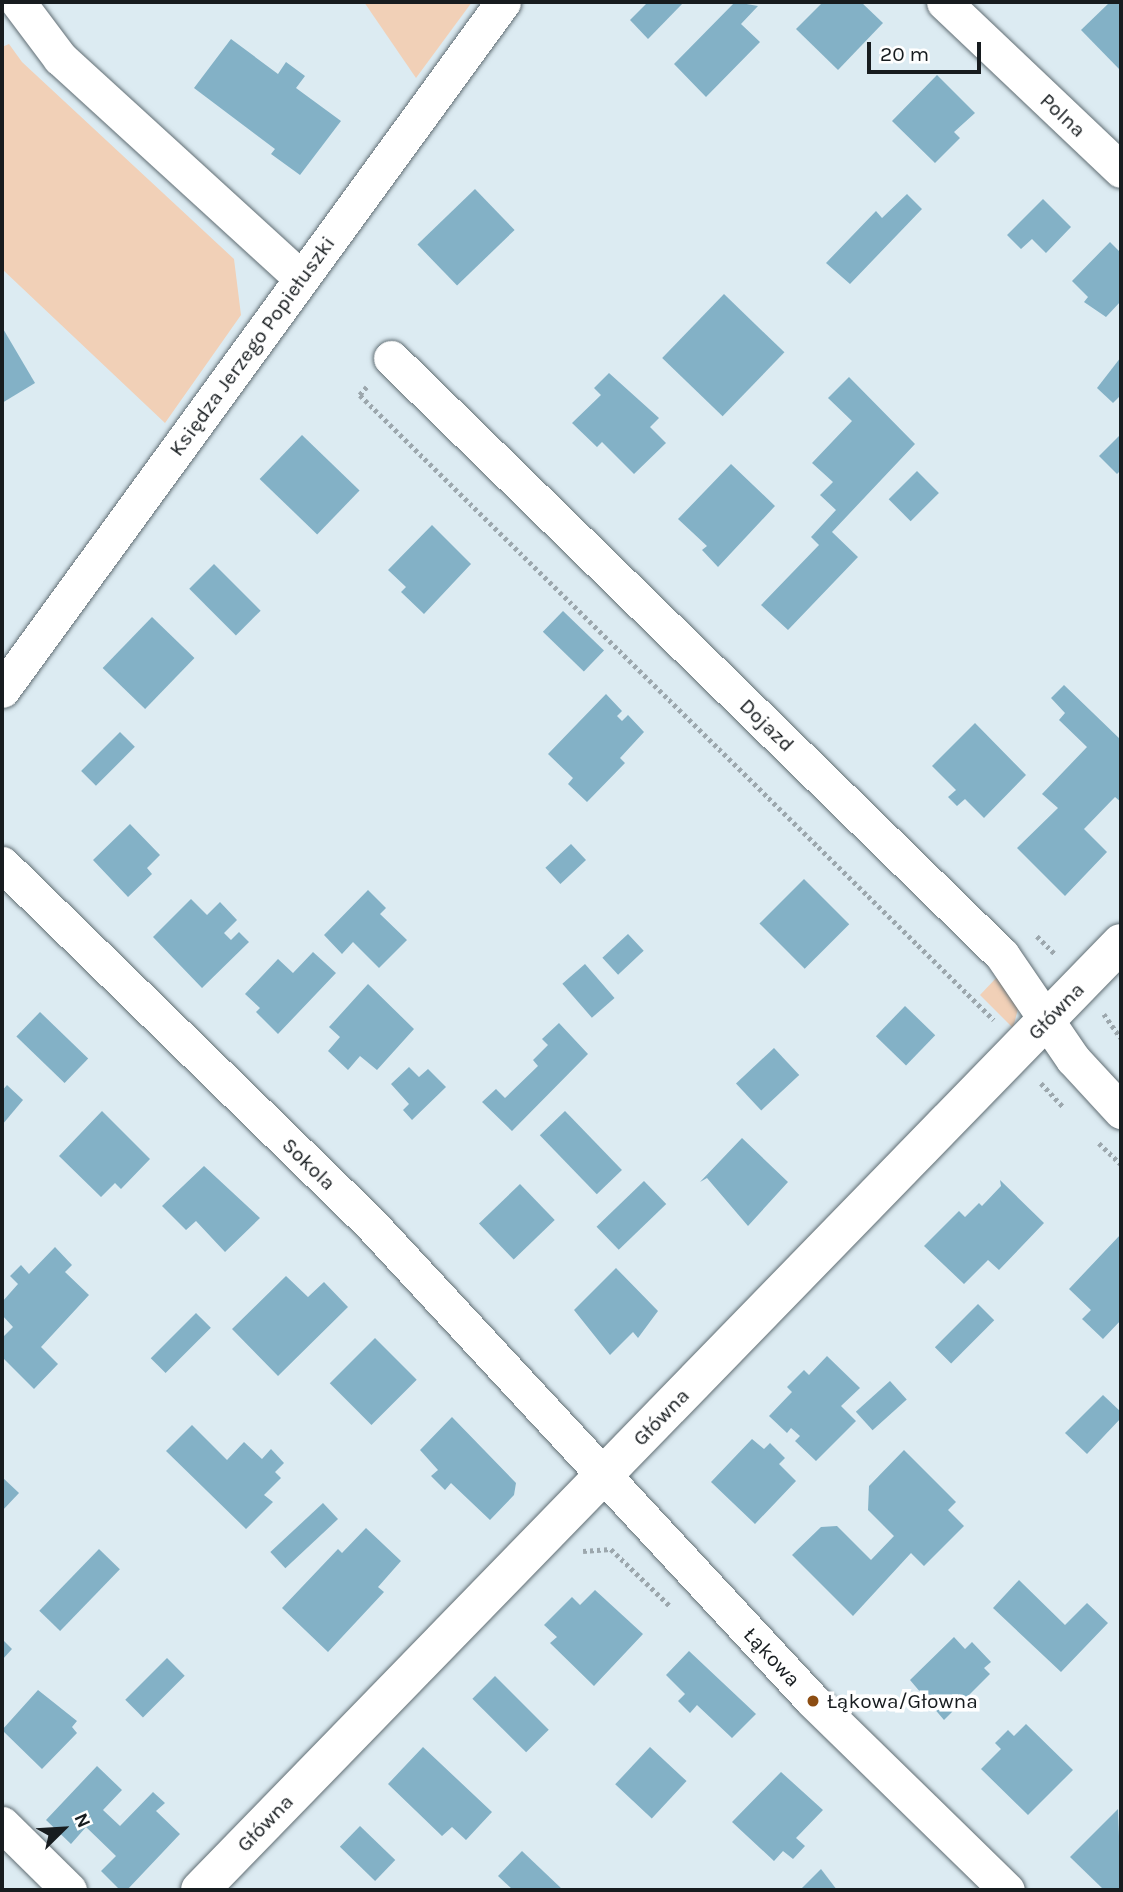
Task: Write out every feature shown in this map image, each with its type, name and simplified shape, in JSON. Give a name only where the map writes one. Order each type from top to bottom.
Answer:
[{"type":"street","points":[[18,2],[60,58],[301,278]]},
{"type":"street","name":"Księdza Jerzego Popiełuszki","points":[[2,691],[503,2]]},
{"type":"street","name":"Polna","points":[[944,2],[1121,170]]},
{"type":"street","name":"Dojazd","points":[[391,358],[1002,956],[1086,1075],[1121,1111]]},
{"type":"street","name":"Sokola","points":[[2,864],[371,1224],[603,1477]]},
{"type":"street","name":"Główna","points":[[200,1890],[1121,943]]},
{"type":"street","name":"Łąkowa","points":[[603,1477],[813,1701],[1007,1890]]},
{"type":"street","points":[[2,1824],[69,1890]]},
{"type":"path","points":[[391,358],[360,395],[1021,1047],[1046,1090],[1067,1111]]},
{"type":"path","points":[[1094,1138],[1121,1164]]},
{"type":"path","points":[[578,1551],[611,1549],[626,1562]]},
{"type":"shaded area","points":[[364,2],[472,2],[416,78]]},
{"type":"shaded area","points":[[9,44],[22,62],[234,259],[241,315],[165,423],[2,269],[2,47]]},
{"type":"shaded area","points":[[998,976],[1018,1009],[1013,1028],[980,995]]},
{"type":"building","points":[[648,2],[684,2],[648,39],[630,20]]},
{"type":"building","points":[[735,2],[758,6],[741,24],[760,42],[706,97],[674,64]]},
{"type":"building","points":[[823,2],[861,2],[883,23],[838,70],[796,29]]},
{"type":"building","points":[[1110,2],[1121,2],[1121,71],[1081,30]]},
{"type":"building","points":[[231,39],[278,74],[286,62],[305,76],[296,88],[341,121],[300,175],[271,154],[275,149],[194,88]]},
{"type":"building","points":[[937,75],[975,113],[954,132],[960,138],[935,163],[892,121]]},
{"type":"building","points":[[475,189],[515,230],[457,286],[417,245]]},
{"type":"building","points":[[907,194],[922,209],[850,284],[826,263],[876,211],[882,218]]},
{"type":"building","points":[[1043,199],[1071,227],[1046,253],[1032,239],[1021,249],[1007,235]]},
{"type":"building","points":[[1110,242],[1121,253],[1121,301],[1106,317],[1084,302],[1088,297],[1072,281]]},
{"type":"building","points":[[724,294],[784,352],[723,416],[662,358]]},
{"type":"building","points":[[2,327],[35,383],[2,403]]},
{"type":"building","points":[[1121,357],[1121,395],[1113,403],[1097,388]]},
{"type":"building","points":[[609,373],[659,418],[650,427],[666,443],[634,474],[602,442],[597,447],[572,423],[601,395],[594,388]]},
{"type":"building","points":[[849,377],[915,444],[832,532],[858,557],[788,630],[761,605],[819,545],[811,537],[836,510],[820,495],[833,482],[812,463],[852,421],[828,398]]},
{"type":"building","points":[[1121,434],[1121,470],[1117,474],[1099,456]]},
{"type":"building","points":[[302,435],[360,491],[317,534],[260,479]]},
{"type":"building","points":[[731,464],[775,506],[718,567],[702,550],[707,546],[678,519]]},
{"type":"building","points":[[917,471],[939,493],[911,521],[889,499]]},
{"type":"building","points":[[432,525],[471,564],[424,614],[401,592],[406,587],[388,570]]},
{"type":"building","points":[[214,564],[261,611],[236,635],[189,589]]},
{"type":"building","points":[[563,611],[604,651],[584,671],[543,632]]},
{"type":"building","points":[[152,617],[194,658],[145,709],[103,668]]},
{"type":"building","points":[[1064,685],[1121,740],[1121,802],[1115,797],[1084,829],[1107,852],[1065,896],[1017,848],[1058,808],[1042,794],[1087,747],[1059,720],[1065,713],[1051,698]]},
{"type":"building","points":[[606,694],[622,711],[617,716],[622,721],[628,715],[644,732],[620,758],[625,763],[587,802],[568,784],[573,778],[548,754]]},
{"type":"building","points":[[975,723],[1026,775],[984,818],[965,799],[957,806],[948,797],[956,790],[932,766]]},
{"type":"building","points":[[120,732],[135,747],[96,786],[81,771]]},
{"type":"building","points":[[130,824],[160,855],[147,868],[152,874],[128,897],[93,860]]},
{"type":"building","points":[[571,844],[586,860],[560,884],[545,868]]},
{"type":"building","points":[[804,879],[849,924],[805,969],[759,924]]},
{"type":"building","points":[[368,890],[386,908],[380,914],[407,940],[379,968],[353,942],[342,954],[324,935]]},
{"type":"building","points":[[191,899],[207,915],[220,902],[237,920],[224,933],[231,940],[239,932],[249,942],[202,988],[153,937]]},
{"type":"building","points":[[628,934],[644,951],[618,975],[602,958]]},
{"type":"building","points":[[313,952],[336,973],[278,1034],[256,1012],[260,1008],[245,994],[278,959],[293,973]]},
{"type":"building","points":[[585,964],[615,998],[592,1018],[562,984]]},
{"type":"building","points":[[368,984],[414,1029],[377,1070],[360,1056],[348,1070],[328,1051],[340,1037],[329,1027]]},
{"type":"building","points":[[905,1006],[935,1035],[906,1065],[876,1036]]},
{"type":"building","points":[[40,1012],[88,1059],[65,1083],[16,1036]]},
{"type":"building","points":[[559,1023],[588,1054],[512,1131],[482,1102],[496,1089],[505,1098],[538,1066],[533,1060],[548,1045],[542,1039]]},
{"type":"building","points":[[774,1048],[799,1075],[761,1111],[736,1083]]},
{"type":"building","points":[[409,1067],[419,1077],[428,1069],[446,1087],[412,1120],[403,1110],[409,1104],[391,1084]]},
{"type":"building","points":[[7,1085],[23,1100],[2,1125],[2,1091]]},
{"type":"building","points":[[102,1111],[150,1159],[121,1189],[115,1183],[101,1197],[59,1156]]},
{"type":"building","points":[[565,1111],[622,1170],[597,1194],[540,1135]]},
{"type":"building","points":[[742,1138],[788,1182],[748,1226],[707,1178],[700,1182]]},
{"type":"building","points":[[204,1166],[260,1218],[225,1252],[196,1221],[186,1230],[162,1206]]},
{"type":"building","points":[[1000,1180],[1044,1223],[999,1270],[988,1260],[964,1284],[924,1246],[959,1211],[965,1217],[979,1203],[982,1206],[1001,1186]]},
{"type":"building","points":[[644,1181],[666,1204],[619,1250],[597,1227]]},
{"type":"building","points":[[520,1184],[555,1220],[514,1260],[479,1224]]},
{"type":"building","points":[[1121,1234],[1121,1320],[1103,1339],[1082,1319],[1091,1310],[1069,1289]]},
{"type":"building","points":[[55,1247],[72,1265],[65,1272],[89,1295],[41,1347],[58,1364],[34,1389],[2,1357],[2,1338],[13,1327],[2,1315],[2,1302],[18,1284],[10,1276],[21,1265],[29,1274]]},
{"type":"building","points":[[616,1268],[658,1311],[638,1338],[633,1332],[610,1355],[574,1310]]},
{"type":"building","points":[[286,1276],[308,1297],[324,1282],[348,1307],[278,1376],[232,1329]]},
{"type":"building","points":[[978,1304],[994,1320],[951,1363],[935,1347]]},
{"type":"building","points":[[196,1313],[211,1328],[166,1373],[151,1358]]},
{"type":"building","points":[[375,1338],[417,1380],[371,1425],[330,1383]]},
{"type":"building","points":[[827,1356],[860,1388],[841,1406],[856,1421],[816,1461],[795,1441],[800,1436],[791,1428],[787,1433],[769,1416],[792,1392],[787,1387],[804,1370],[809,1375]]},
{"type":"building","points":[[890,1381],[907,1400],[873,1430],[856,1412]]},
{"type":"building","points":[[1103,1395],[1121,1412],[1121,1418],[1087,1454],[1065,1433]]},
{"type":"building","points":[[452,1417],[516,1483],[514,1495],[490,1520],[451,1483],[445,1490],[431,1476],[438,1470],[420,1450]]},
{"type":"building","points":[[192,1425],[227,1460],[244,1442],[262,1459],[271,1449],[284,1463],[275,1472],[281,1478],[264,1495],[273,1502],[246,1529],[166,1451]]},
{"type":"building","points":[[752,1439],[764,1449],[770,1443],[785,1458],[779,1464],[796,1481],[755,1524],[711,1482]]},
{"type":"building","points":[[904,1450],[956,1502],[948,1510],[964,1526],[924,1566],[911,1553],[853,1616],[792,1555],[821,1527],[837,1526],[871,1560],[894,1536],[868,1510],[869,1486]]},
{"type":"building","points":[[2,1477],[19,1493],[2,1511]]},
{"type":"building","points":[[323,1503],[338,1519],[285,1568],[270,1552]]},
{"type":"building","points":[[366,1528],[401,1561],[378,1587],[384,1592],[328,1652],[282,1608],[338,1549],[342,1553]]},
{"type":"building","points":[[99,1549],[120,1569],[60,1631],[39,1611]]},
{"type":"building","points":[[1019,1580],[1065,1625],[1087,1603],[1108,1623],[1061,1672],[993,1608]]},
{"type":"building","points":[[595,1590],[643,1634],[594,1686],[550,1643],[557,1637],[544,1625],[572,1597],[580,1605]]},
{"type":"building","points":[[954,1637],[965,1649],[972,1642],[991,1662],[984,1668],[990,1674],[944,1720],[910,1680]]},
{"type":"building","points":[[2,1639],[12,1649],[2,1660]]},
{"type":"building","points":[[689,1651],[756,1714],[732,1738],[697,1705],[690,1713],[678,1701],[685,1694],[666,1675]]},
{"type":"building","points":[[167,1658],[185,1676],[143,1717],[125,1700]]},
{"type":"building","points":[[495,1676],[549,1730],[526,1752],[472,1699]]},
{"type":"building","points":[[38,1690],[77,1721],[72,1727],[77,1733],[42,1769],[2,1730]]},
{"type":"building","points":[[1026,1724],[1073,1770],[1028,1815],[981,1769],[1001,1749],[995,1743],[1008,1730],[1014,1736]]},
{"type":"building","points":[[423,1747],[492,1812],[466,1840],[452,1827],[442,1836],[388,1784]]},
{"type":"building","points":[[650,1747],[687,1781],[652,1818],[615,1784]]},
{"type":"building","points":[[97,1766],[122,1790],[103,1810],[120,1826],[153,1792],[165,1803],[156,1811],[180,1834],[127,1890],[120,1890],[101,1871],[116,1856],[86,1827],[71,1844],[46,1820]]},
{"type":"building","points":[[781,1772],[823,1810],[796,1838],[805,1846],[793,1859],[783,1851],[774,1861],[732,1822]]},
{"type":"building","points":[[1118,1809],[1121,1890],[1104,1890],[1070,1857]]},
{"type":"building","points":[[360,1826],[395,1860],[375,1881],[340,1847]]},
{"type":"building","points":[[522,1851],[563,1890],[513,1890],[498,1876]]},
{"type":"building","points":[[821,1869],[837,1890],[800,1890]]},
{"type":"place","name":"Łąkowa/Głowna","points":[[813,1701]]}]
